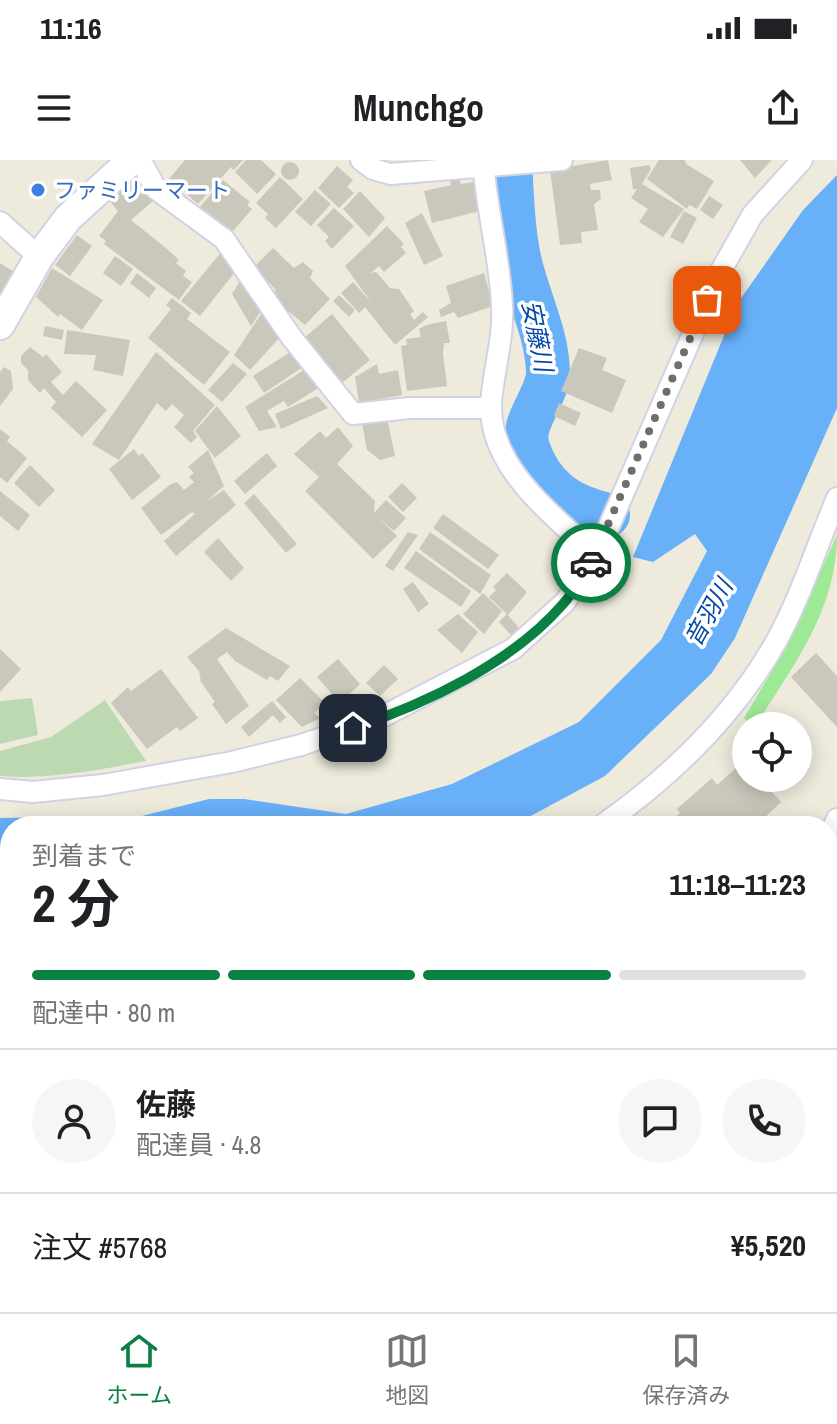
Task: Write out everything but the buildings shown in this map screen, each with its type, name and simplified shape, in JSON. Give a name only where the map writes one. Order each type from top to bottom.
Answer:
[{"type":"main road","points":[[0,325],[39,257],[68,218],[132,160]]},
{"type":"street","points":[[140,160],[157,190],[224,239],[292,338],[353,414],[410,408],[491,408]]},
{"type":"street","points":[[361,160],[373,169],[390,174],[562,160]]},
{"type":"street","points":[[0,789],[33,792],[103,785],[232,762],[378,719],[451,684],[513,649],[565,602],[596,556],[719,274],[753,214],[802,160]]},
{"type":"street","points":[[488,164],[502,309],[491,408],[503,455],[522,484],[596,556]]},
{"type":"street","points":[[0,222],[39,257]]},
{"type":"street","points":[[615,816],[652,790],[724,719],[740,697],[778,638],[837,498]]},
{"type":"green space","points":[[837,535],[830,587],[811,635],[764,712],[748,712],[788,644]]},
{"type":"green space","points":[[32,698],[38,735],[0,744],[0,701]]},
{"type":"green space","points":[[105,700],[146,761],[55,775],[0,776],[0,751],[51,737]]},
{"type":"water","name":"音羽川","points":[[837,175],[837,408],[735,638],[711,674],[605,776],[531,816],[142,816],[209,799],[244,799],[346,814],[452,784],[579,722],[661,640],[707,551],[695,534],[653,562],[633,557],[737,304],[803,210]]},
{"type":"waterway","name":"安藤川","points":[[510,160],[517,246],[544,343],[548,372],[544,390],[527,429],[528,448],[541,474],[559,494],[569,501],[608,515]]},
{"type":"way so far","points":[[591,563],[604,541],[707,300]]},
{"type":"place","name":"ファミリーマート","points":[[38,190]]},
{"type":"route","points":[[353,728],[451,684],[513,649],[541,627],[565,602],[591,563]]}]
